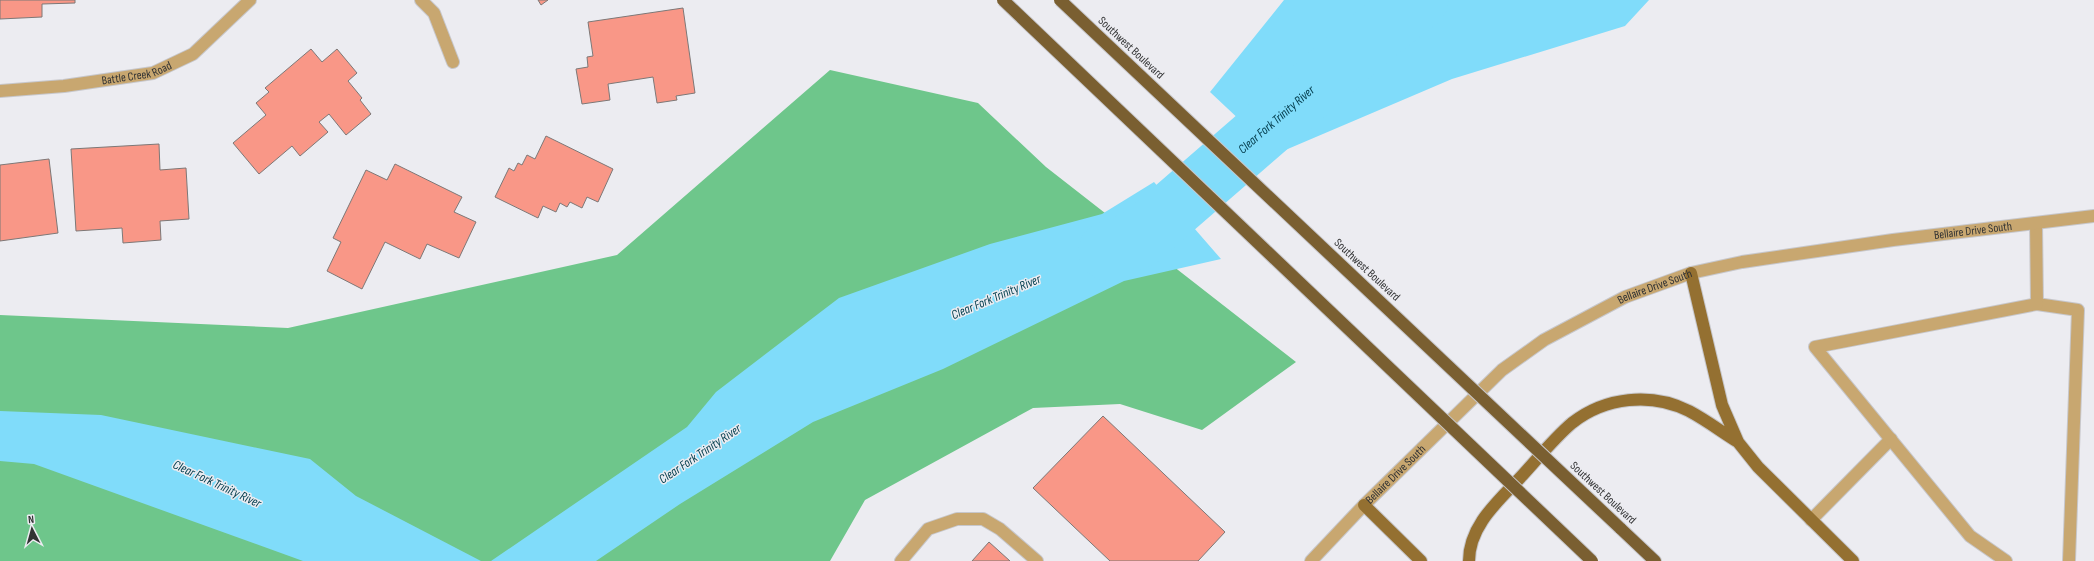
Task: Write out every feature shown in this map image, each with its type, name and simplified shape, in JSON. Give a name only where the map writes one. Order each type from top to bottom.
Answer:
[{"type":"highway","points":[[1003,0],[1592,561]]},
{"type":"highway","name":"Southwest Boulevard","points":[[1060,0],[1655,561]]},
{"type":"main road","points":[[1691,273],[1722,405],[1738,442],[1758,467],[1853,561]]},
{"type":"main road","points":[[1469,561],[1475,533],[1486,514],[1571,424],[1594,409],[1618,401],[1644,400],[1666,402],[1689,411],[1738,442]]},
{"type":"main road","points":[[1364,505],[1421,561]]},
{"type":"street","name":"Battle Creek Road","points":[[0,91],[64,86],[153,73],[193,54],[250,0]]},
{"type":"street","points":[[421,0],[434,13],[453,62]]},
{"type":"street","name":"Bellaire Drive South","points":[[1311,561],[1364,505],[1502,370],[1544,340],[1625,297],[1691,273],[1742,262],[1893,240],[2094,216]]},
{"type":"street","points":[[2036,223],[2037,304]]},
{"type":"street","points":[[2006,561],[1970,536],[1815,347],[2037,304],[2078,310],[2069,561]]},
{"type":"street","points":[[1811,520],[1891,439]]},
{"type":"street","points":[[902,561],[928,529],[957,519],[983,519],[1000,529],[1037,561]]},
{"type":"green space","points":[[830,70],[978,103],[1046,167],[1296,362],[1202,430],[1120,404],[1033,408],[865,500],[830,561],[0,561],[0,315],[288,328],[617,255]]},
{"type":"water","points":[[1284,0],[1649,0],[1625,26],[1452,79],[1276,154],[1210,92]]},
{"type":"water","points":[[1154,182],[1221,259],[1124,281],[943,369],[813,422],[680,504],[596,561],[491,561],[687,427],[716,392],[839,298],[990,244],[1102,214]]},
{"type":"water","points":[[0,411],[101,415],[310,459],[356,496],[481,561],[303,561],[34,464],[0,461]]},
{"type":"building","points":[[0,0],[75,0],[75,3],[42,4],[42,17],[0,19]]},
{"type":"building","points":[[538,0],[548,0],[541,5]]},
{"type":"building","points":[[683,8],[695,93],[676,96],[677,100],[657,103],[653,77],[608,84],[610,100],[582,104],[576,69],[588,67],[587,57],[593,56],[588,22]]},
{"type":"building","points":[[311,49],[322,62],[337,49],[357,73],[348,81],[362,98],[360,100],[371,114],[346,135],[329,114],[319,122],[328,132],[300,156],[292,146],[259,174],[233,143],[266,115],[256,103],[269,92],[265,88]]},
{"type":"building","points":[[546,136],[613,169],[598,202],[587,197],[582,208],[570,202],[567,207],[560,203],[556,212],[543,206],[538,218],[495,197],[509,168],[514,171],[518,163],[522,165],[527,155],[535,159]]},
{"type":"building","points":[[159,144],[160,170],[186,168],[189,219],[160,221],[161,240],[123,243],[122,228],[76,231],[71,149]]},
{"type":"building","points":[[49,159],[58,233],[0,241],[0,165]]},
{"type":"building","points":[[395,164],[462,197],[454,212],[476,222],[459,258],[427,244],[420,259],[385,242],[362,289],[327,271],[341,242],[333,238],[366,170],[387,180]]},
{"type":"building","points":[[1103,416],[1225,532],[1198,561],[1110,561],[1033,488]]},
{"type":"building","points":[[989,542],[1010,561],[972,561]]},
{"type":"waterway","name":"Clear Fork Trinity River","points":[[1108,251],[1140,238],[1373,36],[1419,0]]}]
